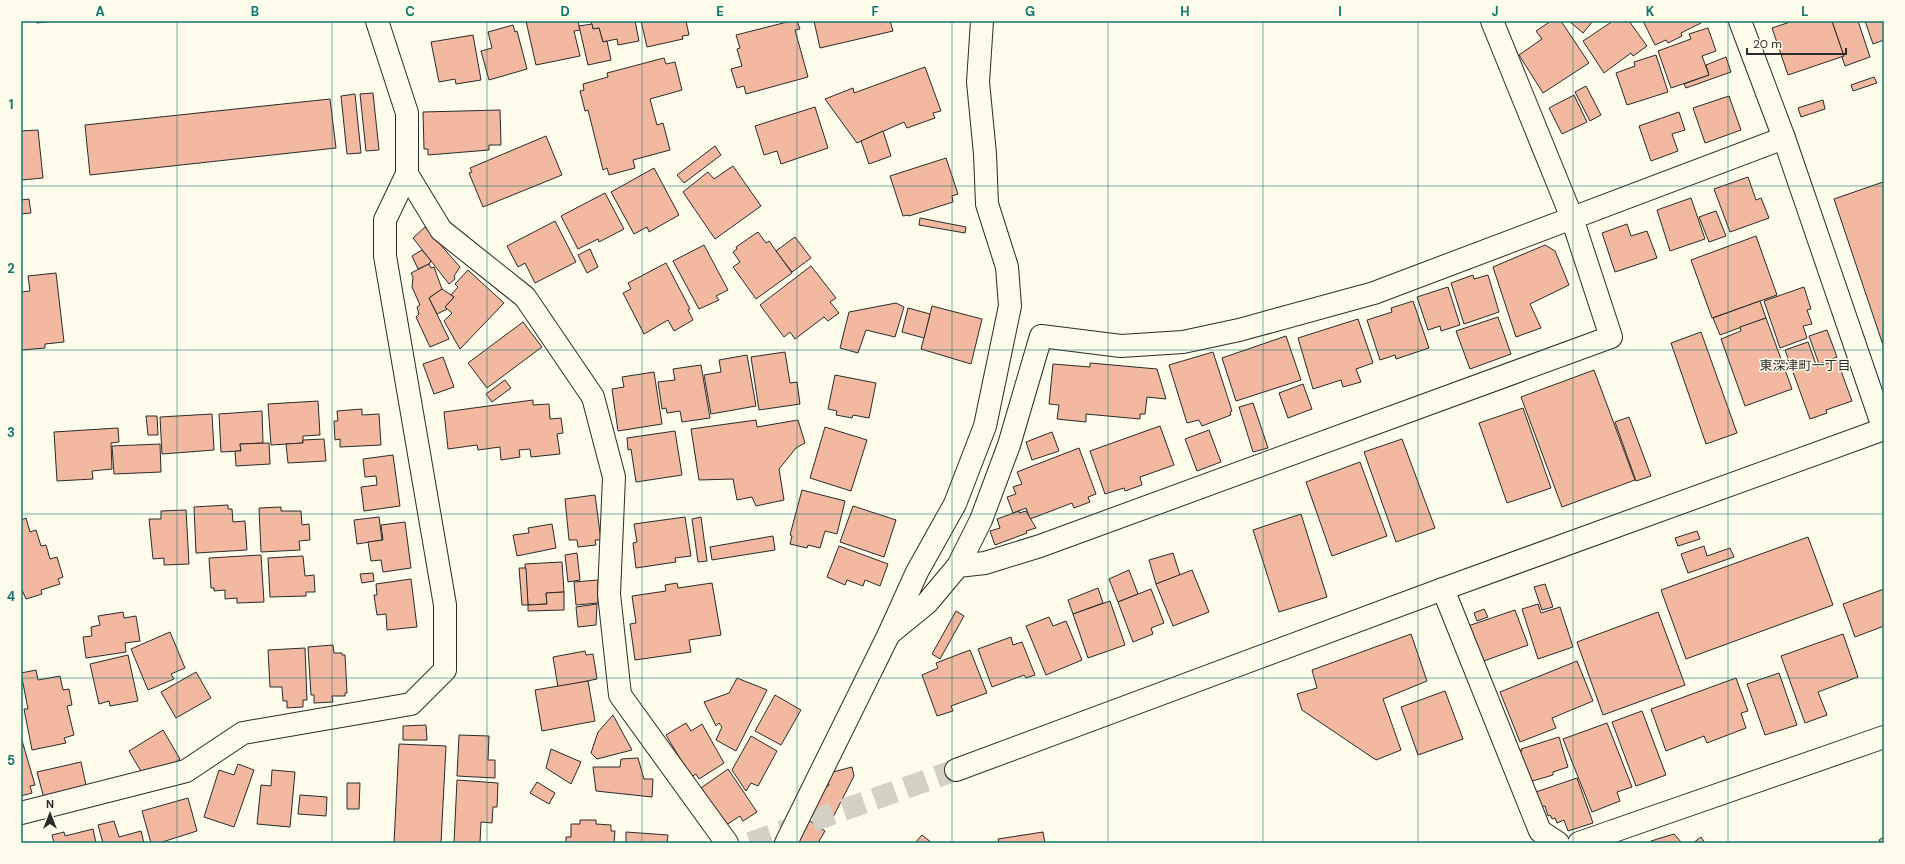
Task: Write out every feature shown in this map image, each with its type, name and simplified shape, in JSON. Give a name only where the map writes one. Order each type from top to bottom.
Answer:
[{"type":"street","points":[[21,813],[186,771],[243,733],[411,704],[445,670],[445,605],[385,256],[385,220],[407,174],[407,113],[377,21]]},
{"type":"street","points":[[786,843],[917,572],[955,504],[985,426],[1010,306],[1007,267],[987,204],[985,154],[978,82],[982,21]]},
{"type":"street","points":[[958,566],[985,563],[1040,546],[1611,337],[1572,218],[1492,21]]},
{"type":"street","points":[[956,770],[1443,589],[1884,429],[1784,138],[1740,21]]},
{"type":"street","points":[[888,634],[927,603],[958,566],[981,520],[1009,445],[1041,336],[1121,346],[1183,342],[1239,330],[1374,293],[1784,138]]},
{"type":"street","points":[[407,174],[441,230],[525,297],[593,397],[614,477],[609,594],[620,695],[727,843]]},
{"type":"street","points":[[1443,589],[1540,831],[1558,843]]},
{"type":"street","points":[[1579,843],[1884,737]]},
{"type":"building","points":[[36,21],[55,21],[37,23]]},
{"type":"building","points":[[526,21],[578,21],[580,30],[574,31],[580,56],[536,65]]},
{"type":"building","points":[[591,21],[635,21],[639,41],[618,45],[617,39],[603,42],[599,28],[593,29]]},
{"type":"building","points":[[641,21],[686,21],[689,35],[682,36],[683,39],[647,47]]},
{"type":"building","points":[[791,21],[797,21],[800,29],[795,30],[808,77],[746,94],[744,86],[737,88],[731,69],[742,66],[737,49],[740,48],[736,35]]},
{"type":"building","points":[[814,21],[890,21],[893,31],[820,48]]},
{"type":"building","points":[[1551,21],[1561,21],[1589,63],[1543,93],[1519,55],[1542,39],[1536,31]]},
{"type":"building","points":[[1569,21],[1593,21],[1583,33]]},
{"type":"building","points":[[1613,21],[1629,21],[1647,46],[1633,56],[1631,53],[1604,73],[1583,41]]},
{"type":"building","points":[[1643,21],[1700,21],[1701,23],[1681,33],[1682,36],[1668,43],[1666,40],[1655,45]]},
{"type":"building","points":[[1793,21],[1832,21],[1844,56],[1788,75],[1772,28]]},
{"type":"building","points":[[1832,21],[1858,21],[1870,57],[1845,66],[1842,57],[1844,56]]},
{"type":"building","points":[[1865,21],[1884,21],[1884,40],[1873,44]]},
{"type":"building","points":[[592,24],[593,29],[599,28],[603,42],[607,41],[611,60],[588,65],[579,26]]},
{"type":"building","points":[[513,25],[515,32],[517,31],[527,69],[489,80],[481,51],[492,48],[488,32]]},
{"type":"building","points":[[1708,28],[1716,51],[1702,56],[1709,75],[1671,88],[1658,51],[1691,39],[1689,34]]},
{"type":"building","points":[[473,35],[481,80],[456,84],[455,79],[439,82],[431,42]]},
{"type":"building","points":[[1656,55],[1668,92],[1627,105],[1616,73],[1635,66],[1634,62]]},
{"type":"building","points":[[1726,57],[1731,72],[1686,88],[1684,84],[1709,75],[1706,65]]},
{"type":"building","points":[[664,58],[666,64],[675,62],[682,90],[650,99],[657,125],[663,123],[670,150],[633,160],[635,168],[609,175],[607,168],[603,170],[588,110],[585,111],[580,91],[584,90],[583,84],[608,77],[607,73]]},
{"type":"building","points":[[925,67],[941,111],[933,113],[935,118],[907,128],[904,122],[857,143],[825,99],[853,88],[854,93]]},
{"type":"building","points":[[1874,77],[1877,83],[1853,91],[1851,85]]},
{"type":"building","points":[[1586,86],[1601,115],[1590,121],[1575,92]]},
{"type":"building","points":[[373,93],[379,150],[366,151],[360,94]]},
{"type":"building","points":[[355,94],[361,153],[347,154],[341,96]]},
{"type":"building","points":[[1574,95],[1587,122],[1562,134],[1549,108]]},
{"type":"building","points":[[1729,96],[1741,130],[1705,143],[1693,108]]},
{"type":"building","points":[[330,99],[336,148],[90,175],[85,125]]},
{"type":"building","points":[[1823,100],[1825,109],[1801,117],[1798,108]]},
{"type":"building","points":[[815,107],[828,148],[781,164],[777,151],[764,155],[755,126]]},
{"type":"building","points":[[500,110],[501,145],[489,145],[489,150],[428,155],[428,149],[424,149],[423,112]]},
{"type":"building","points":[[1679,112],[1685,130],[1672,134],[1678,151],[1651,161],[1639,126]]},
{"type":"building","points":[[38,130],[43,178],[21,180],[21,131]]},
{"type":"building","points":[[883,131],[891,156],[869,164],[861,141]]},
{"type":"building","points":[[546,136],[562,175],[483,207],[469,173],[472,172],[470,168]]},
{"type":"building","points":[[715,146],[721,155],[684,183],[677,175]]},
{"type":"building","points":[[946,158],[958,194],[952,196],[953,202],[909,216],[903,216],[890,176]]},
{"type":"building","points":[[733,166],[761,206],[715,239],[683,192],[708,172],[714,179]]},
{"type":"building","points":[[654,168],[679,215],[649,232],[647,227],[634,234],[611,192]]},
{"type":"building","points":[[1748,177],[1756,200],[1761,198],[1769,218],[1730,232],[1714,189]]},
{"type":"building","points":[[1883,182],[1884,185],[1884,348],[1834,199]]},
{"type":"building","points":[[605,193],[624,229],[599,242],[598,239],[578,249],[561,216]]},
{"type":"building","points":[[1691,198],[1705,239],[1670,251],[1657,210]]},
{"type":"building","points":[[29,199],[31,213],[21,214],[21,200]]},
{"type":"building","points":[[1716,211],[1726,236],[1709,242],[1699,217]]},
{"type":"building","points":[[920,218],[966,227],[965,233],[919,225]]},
{"type":"building","points":[[555,221],[576,262],[535,283],[525,263],[518,267],[507,246]]},
{"type":"building","points":[[1627,224],[1631,236],[1647,231],[1657,258],[1615,272],[1602,233]]},
{"type":"building","points":[[425,227],[460,267],[454,276],[455,279],[449,284],[413,238]]},
{"type":"building","points":[[758,232],[766,243],[769,241],[792,273],[756,299],[733,267],[740,262],[733,252],[737,249],[736,247]]},
{"type":"building","points":[[1756,236],[1777,295],[1712,318],[1691,260]]},
{"type":"building","points":[[795,237],[811,258],[792,272],[776,251]]},
{"type":"building","points":[[704,245],[728,290],[716,296],[719,300],[699,309],[673,261]]},
{"type":"building","points":[[1545,245],[1555,251],[1569,285],[1530,304],[1541,328],[1516,337],[1493,267]]},
{"type":"building","points":[[590,249],[598,267],[587,273],[578,255]]},
{"type":"building","points":[[422,250],[431,261],[429,264],[418,269],[412,256]]},
{"type":"building","points":[[666,263],[690,309],[688,310],[693,320],[674,331],[668,320],[644,334],[623,293],[631,289],[628,283]]},
{"type":"building","points":[[429,264],[431,268],[434,267],[442,289],[429,298],[449,339],[430,347],[416,317],[419,314],[417,307],[420,305],[412,287],[413,277],[411,273]]},
{"type":"building","points":[[811,266],[836,298],[830,302],[839,313],[828,321],[824,317],[795,339],[790,332],[784,337],[760,305]]},
{"type":"building","points":[[468,270],[504,303],[460,349],[444,321],[452,313],[445,307],[454,297],[451,295],[458,287],[455,284]]},
{"type":"building","points":[[56,273],[64,342],[45,344],[45,348],[21,350],[21,292],[30,291],[28,276]]},
{"type":"building","points":[[1473,275],[1474,279],[1488,275],[1499,312],[1464,324],[1451,283]]},
{"type":"building","points":[[1448,287],[1460,325],[1441,331],[1440,326],[1428,330],[1417,297]]},
{"type":"building","points":[[1804,287],[1811,309],[1807,310],[1812,324],[1803,326],[1807,338],[1780,348],[1764,301]]},
{"type":"building","points":[[442,289],[454,297],[445,307],[447,309],[437,314],[429,298]]},
{"type":"building","points":[[1413,301],[1429,348],[1396,359],[1395,355],[1380,360],[1367,320],[1392,312],[1391,308]]},
{"type":"building","points":[[1760,301],[1766,318],[1720,335],[1713,318]]},
{"type":"building","points":[[896,303],[904,307],[895,337],[866,330],[858,353],[840,348],[849,312]]},
{"type":"building","points":[[932,306],[982,319],[971,364],[921,349]]},
{"type":"building","points":[[908,308],[930,314],[924,338],[902,332]]},
{"type":"building","points":[[1498,317],[1511,354],[1470,369],[1456,331]]},
{"type":"building","points":[[1766,318],[1792,389],[1745,406],[1721,339],[1741,331],[1740,327]]},
{"type":"building","points":[[1358,319],[1373,363],[1356,369],[1361,382],[1343,387],[1341,380],[1313,389],[1298,338]]},
{"type":"building","points":[[523,322],[542,347],[487,388],[468,363]]},
{"type":"building","points":[[1827,330],[1837,357],[1819,364],[1809,336]]},
{"type":"building","points":[[1701,332],[1737,433],[1706,444],[1671,343]]},
{"type":"building","points":[[1286,336],[1301,380],[1236,401],[1222,358]]},
{"type":"building","points":[[1808,342],[1817,367],[1837,360],[1852,401],[1826,410],[1827,413],[1810,419],[1785,350]]},
{"type":"building","points":[[785,352],[790,383],[797,382],[800,404],[759,410],[751,357]]},
{"type":"building","points":[[1213,352],[1232,411],[1230,412],[1231,415],[1202,426],[1199,420],[1187,423],[1169,365]]},
{"type":"building","points":[[747,355],[756,406],[711,414],[704,375],[721,372],[719,360]]},
{"type":"building","points":[[443,357],[454,387],[434,394],[423,364]]},
{"type":"building","points":[[1090,363],[1157,369],[1166,399],[1147,397],[1145,414],[1140,414],[1140,419],[1086,414],[1086,422],[1057,419],[1059,405],[1049,404],[1053,364],[1090,367]]},
{"type":"building","points":[[701,365],[710,418],[682,422],[680,411],[667,413],[666,408],[662,409],[658,382],[675,380],[673,369]]},
{"type":"building","points":[[1594,370],[1635,480],[1562,507],[1521,397]]},
{"type":"building","points":[[654,372],[662,424],[618,431],[612,389],[624,387],[622,377]]},
{"type":"building","points":[[835,375],[876,383],[869,418],[853,415],[852,418],[836,415],[837,411],[828,409]]},
{"type":"building","points":[[505,380],[511,388],[492,402],[486,394]]},
{"type":"building","points":[[1303,384],[1312,409],[1288,418],[1279,393]]},
{"type":"building","points":[[533,400],[533,405],[549,404],[550,419],[561,418],[563,433],[557,434],[560,454],[531,457],[530,449],[519,450],[520,457],[501,460],[500,447],[478,450],[477,445],[448,449],[444,412]]},
{"type":"building","points":[[318,401],[320,435],[303,436],[303,443],[271,445],[268,404]]},
{"type":"building","points":[[1253,403],[1268,448],[1253,452],[1239,407]]},
{"type":"building","points":[[1523,408],[1551,488],[1507,503],[1479,423]]},
{"type":"building","points":[[362,409],[362,415],[379,414],[381,445],[340,447],[340,439],[335,440],[334,421],[338,421],[337,411]]},
{"type":"building","points":[[262,411],[263,443],[240,444],[241,451],[221,452],[219,414]]},
{"type":"building","points":[[212,414],[214,450],[162,454],[160,417]]},
{"type":"building","points":[[146,416],[157,416],[158,435],[148,435]]},
{"type":"building","points":[[1629,417],[1651,476],[1636,481],[1615,422]]},
{"type":"building","points":[[756,420],[757,427],[798,420],[805,443],[796,448],[779,469],[784,500],[756,506],[752,497],[737,500],[733,479],[699,480],[691,429]]},
{"type":"building","points":[[1160,426],[1174,465],[1140,477],[1142,485],[1125,491],[1124,488],[1105,494],[1090,451]]},
{"type":"building","points":[[825,427],[867,440],[851,491],[810,478]]},
{"type":"building","points":[[118,428],[119,442],[111,443],[112,469],[92,471],[93,479],[57,481],[54,432]]},
{"type":"building","points":[[1209,430],[1221,462],[1197,471],[1185,439]]},
{"type":"building","points":[[675,431],[682,475],[636,482],[631,449],[628,450],[627,438]]},
{"type":"building","points":[[1052,432],[1059,451],[1032,460],[1026,442]]},
{"type":"building","points":[[324,439],[326,461],[288,463],[286,444],[303,443],[303,440]]},
{"type":"building","points":[[1402,439],[1435,528],[1396,542],[1364,452]]},
{"type":"building","points":[[269,443],[270,464],[236,466],[235,451],[241,451],[240,444]]},
{"type":"building","points":[[160,444],[161,472],[114,474],[112,446]]},
{"type":"building","points":[[1079,448],[1096,494],[1088,497],[1090,502],[1074,508],[1072,503],[1030,519],[1026,508],[1013,513],[1007,497],[1016,494],[1013,487],[1022,484],[1017,472]]},
{"type":"building","points":[[393,455],[400,506],[364,511],[361,487],[377,485],[376,476],[365,477],[363,459]]},
{"type":"building","points":[[1360,462],[1387,536],[1332,556],[1306,482]]},
{"type":"building","points":[[802,490],[845,501],[837,534],[825,531],[820,548],[808,545],[807,548],[790,544],[792,536],[790,535]]},
{"type":"building","points":[[595,495],[601,540],[595,540],[596,545],[578,547],[577,540],[569,540],[565,499]]},
{"type":"building","points":[[228,505],[228,509],[232,509],[233,522],[245,521],[247,550],[196,553],[194,507]]},
{"type":"building","points":[[853,506],[896,520],[884,557],[840,542]]},
{"type":"building","points":[[281,507],[281,511],[301,511],[302,525],[309,524],[310,540],[299,541],[300,550],[261,552],[259,508]]},
{"type":"building","points":[[186,510],[189,564],[164,565],[164,558],[153,559],[149,519],[161,519],[161,511]]},
{"type":"building","points":[[1019,511],[1019,513],[1026,511],[1036,528],[995,545],[990,531],[1000,528],[997,519]]},
{"type":"building","points":[[1301,514],[1327,597],[1279,612],[1253,530]]},
{"type":"building","points":[[379,517],[382,540],[357,544],[354,520]]},
{"type":"building","points":[[685,517],[691,556],[675,558],[676,562],[636,568],[633,543],[637,542],[634,524]]},
{"type":"building","points":[[701,517],[707,561],[698,562],[692,519]]},
{"type":"building","points":[[26,518],[30,532],[36,530],[41,546],[46,545],[50,559],[57,557],[63,577],[58,579],[60,584],[41,590],[42,594],[26,599],[21,590],[21,520]]},
{"type":"building","points":[[405,522],[411,568],[383,572],[381,560],[371,561],[368,542],[383,540],[381,525]]},
{"type":"building","points":[[552,524],[556,548],[517,556],[513,535],[529,533],[528,528]]},
{"type":"building","points":[[1697,531],[1700,539],[1678,546],[1675,538]]},
{"type":"building","points":[[773,536],[775,550],[712,560],[710,547]]},
{"type":"building","points":[[1808,537],[1833,605],[1686,659],[1661,590]]},
{"type":"building","points":[[839,546],[888,564],[880,586],[865,580],[863,586],[847,580],[845,585],[827,577]]},
{"type":"building","points":[[1704,546],[1707,556],[1730,548],[1734,557],[1688,573],[1681,554]]},
{"type":"building","points":[[577,553],[580,580],[568,582],[565,555]]},
{"type":"building","points":[[1173,553],[1180,575],[1156,584],[1149,560]]},
{"type":"building","points":[[261,555],[264,602],[237,603],[237,598],[225,599],[225,590],[214,591],[214,588],[211,588],[209,558]]},
{"type":"building","points":[[303,556],[305,576],[314,575],[315,592],[306,592],[306,596],[270,597],[268,558]]},
{"type":"building","points":[[562,562],[564,592],[546,593],[547,604],[528,605],[525,564]]},
{"type":"building","points":[[519,568],[526,568],[528,605],[522,605]]},
{"type":"building","points":[[1129,570],[1138,594],[1118,602],[1109,579]]},
{"type":"building","points":[[1192,570],[1209,612],[1173,626],[1156,584]]},
{"type":"building","points":[[373,573],[374,581],[362,583],[360,574]]},
{"type":"building","points":[[411,579],[417,627],[387,630],[386,614],[377,615],[374,595],[377,595],[376,584]]},
{"type":"building","points":[[598,580],[598,603],[576,605],[574,582]]},
{"type":"building","points":[[677,583],[678,588],[712,583],[721,635],[689,640],[691,652],[635,660],[630,624],[636,623],[632,596],[666,591],[665,585]]},
{"type":"building","points":[[1545,584],[1553,607],[1542,610],[1534,587]]},
{"type":"building","points":[[1098,588],[1103,603],[1073,614],[1068,600]]},
{"type":"building","points":[[1151,589],[1164,623],[1151,628],[1153,634],[1133,642],[1118,602]]},
{"type":"building","points":[[1884,589],[1884,626],[1855,637],[1843,604]]},
{"type":"building","points":[[564,592],[564,610],[528,611],[528,605],[547,604],[546,593]]},
{"type":"building","points":[[1110,601],[1125,645],[1088,658],[1073,614]]},
{"type":"building","points":[[597,604],[596,625],[578,627],[576,607]]},
{"type":"building","points":[[1538,604],[1541,613],[1560,607],[1573,647],[1538,659],[1522,609]]},
{"type":"building","points":[[1484,609],[1488,617],[1477,621],[1474,613]]},
{"type":"building","points":[[1515,610],[1528,645],[1481,662],[1468,626]]},
{"type":"building","points":[[956,611],[964,616],[940,659],[932,654]]},
{"type":"building","points":[[123,612],[124,618],[136,616],[140,641],[125,643],[126,652],[86,658],[83,637],[92,636],[91,627],[100,625],[98,616]]},
{"type":"building","points":[[1658,612],[1685,685],[1603,715],[1577,642]]},
{"type":"building","points":[[1049,617],[1053,626],[1066,621],[1082,660],[1046,675],[1026,626]]},
{"type":"building","points":[[170,632],[185,668],[171,674],[174,679],[148,690],[131,649]]},
{"type":"building","points":[[1411,634],[1427,681],[1383,699],[1401,750],[1376,760],[1302,710],[1297,694],[1317,688],[1312,670]]},
{"type":"building","points":[[1843,634],[1858,677],[1818,692],[1827,715],[1805,723],[1781,656]]},
{"type":"building","points":[[1011,637],[1013,645],[1022,642],[1035,675],[1026,678],[1024,675],[992,687],[978,649]]},
{"type":"building","points":[[333,645],[334,653],[342,653],[342,655],[345,655],[347,693],[345,693],[345,696],[332,696],[333,702],[314,703],[314,695],[311,695],[308,647]]},
{"type":"building","points":[[305,648],[307,700],[303,700],[303,707],[287,708],[287,701],[283,701],[282,687],[270,687],[268,650]]},
{"type":"building","points":[[970,650],[987,693],[951,706],[953,711],[937,716],[922,675],[938,668],[936,663]]},
{"type":"building","points":[[585,651],[586,655],[593,654],[597,679],[558,687],[553,657]]},
{"type":"building","points":[[128,655],[138,701],[110,706],[109,701],[99,704],[90,664]]},
{"type":"building","points":[[1577,661],[1593,701],[1552,718],[1556,728],[1520,742],[1500,692]]},
{"type":"building","points":[[36,670],[38,680],[60,676],[63,690],[69,689],[72,705],[67,706],[74,735],[64,738],[66,743],[32,750],[24,709],[28,709],[21,673]]},
{"type":"building","points":[[196,672],[211,698],[176,718],[161,692]]},
{"type":"building","points":[[1779,673],[1797,725],[1765,735],[1747,684]]},
{"type":"building","points":[[737,678],[767,690],[736,751],[716,740],[722,727],[719,723],[716,726],[704,702],[729,693]]},
{"type":"building","points":[[1736,678],[1748,711],[1741,713],[1746,728],[1707,743],[1704,736],[1666,751],[1651,709]]},
{"type":"building","points":[[588,681],[595,721],[542,731],[535,690]]},
{"type":"building","points":[[1445,691],[1463,739],[1418,755],[1401,707]]},
{"type":"building","points":[[775,695],[801,710],[781,745],[755,731]]},
{"type":"building","points":[[1642,711],[1666,775],[1636,786],[1612,722]]},
{"type":"building","points":[[613,715],[632,750],[597,759],[591,753],[598,732]]},
{"type":"building","points":[[686,723],[691,731],[702,724],[724,763],[699,779],[696,774],[691,777],[666,735]]},
{"type":"building","points":[[1607,723],[1632,787],[1617,792],[1620,801],[1592,812],[1563,739]]},
{"type":"building","points":[[426,725],[427,740],[403,740],[403,726]]},
{"type":"building","points":[[163,730],[180,759],[176,762],[178,764],[145,778],[129,751]]},
{"type":"building","points":[[459,735],[489,736],[488,760],[495,760],[495,778],[457,776]]},
{"type":"building","points":[[751,736],[777,751],[758,786],[751,783],[746,791],[732,770]]},
{"type":"building","points":[[21,737],[35,785],[30,786],[32,793],[21,796]]},
{"type":"building","points":[[1559,737],[1568,767],[1553,772],[1553,775],[1529,782],[1520,751],[1522,751],[1521,749]]},
{"type":"building","points":[[399,744],[446,746],[441,843],[394,843]]},
{"type":"building","points":[[551,749],[581,762],[571,784],[546,768]]},
{"type":"building","points":[[638,758],[644,779],[653,779],[652,797],[596,791],[593,767],[620,767],[621,759]]},
{"type":"building","points":[[81,762],[86,785],[45,802],[37,772]]},
{"type":"building","points":[[238,764],[254,770],[234,827],[204,817],[219,770],[234,775]]},
{"type":"building","points":[[852,767],[854,776],[828,827],[798,809],[829,785],[825,774]]},
{"type":"building","points":[[728,769],[757,812],[743,821],[740,816],[723,827],[698,790]]},
{"type":"building","points":[[272,770],[295,772],[290,827],[257,824],[261,785],[271,786]]},
{"type":"building","points":[[1577,778],[1593,823],[1568,831],[1564,820],[1557,823],[1555,818],[1552,819],[1550,815],[1548,816],[1545,806],[1541,807],[1536,792]]},
{"type":"building","points":[[457,780],[498,783],[497,807],[493,807],[492,823],[481,822],[480,843],[454,843]]},
{"type":"building","points":[[537,782],[555,793],[549,804],[530,793]]},
{"type":"building","points":[[347,783],[360,783],[359,809],[347,809]]},
{"type":"building","points":[[300,795],[327,797],[326,816],[298,814]]},
{"type":"building","points":[[188,798],[197,831],[159,843],[151,843],[142,811]]},
{"type":"building","points":[[807,819],[825,831],[818,843],[774,842],[788,821]]},
{"type":"building","points":[[580,820],[596,820],[596,824],[611,825],[611,831],[615,831],[614,843],[566,843],[566,837],[571,837],[571,824],[580,824]]},
{"type":"building","points":[[114,821],[119,837],[141,831],[144,843],[103,843],[98,825]]},
{"type":"building","points":[[93,829],[96,843],[54,843],[52,835],[64,832],[65,836]]},
{"type":"building","points":[[626,832],[668,835],[667,843],[626,843]]},
{"type":"building","points":[[1043,832],[1045,843],[999,843],[998,839]]},
{"type":"building","points":[[1674,834],[1682,843],[1651,843],[1651,841]]},
{"type":"building","points":[[922,835],[932,843],[915,843]]},
{"type":"building","points":[[1701,837],[1705,843],[1693,843]]},
{"type":"building","points":[[1884,837],[1884,843],[1881,843],[1879,840]]},
{"type":"tunnel","points":[[750,843],[956,770]]},
{"type":"district","name":"東深津町一丁目","points":[[1805,365]]}]
